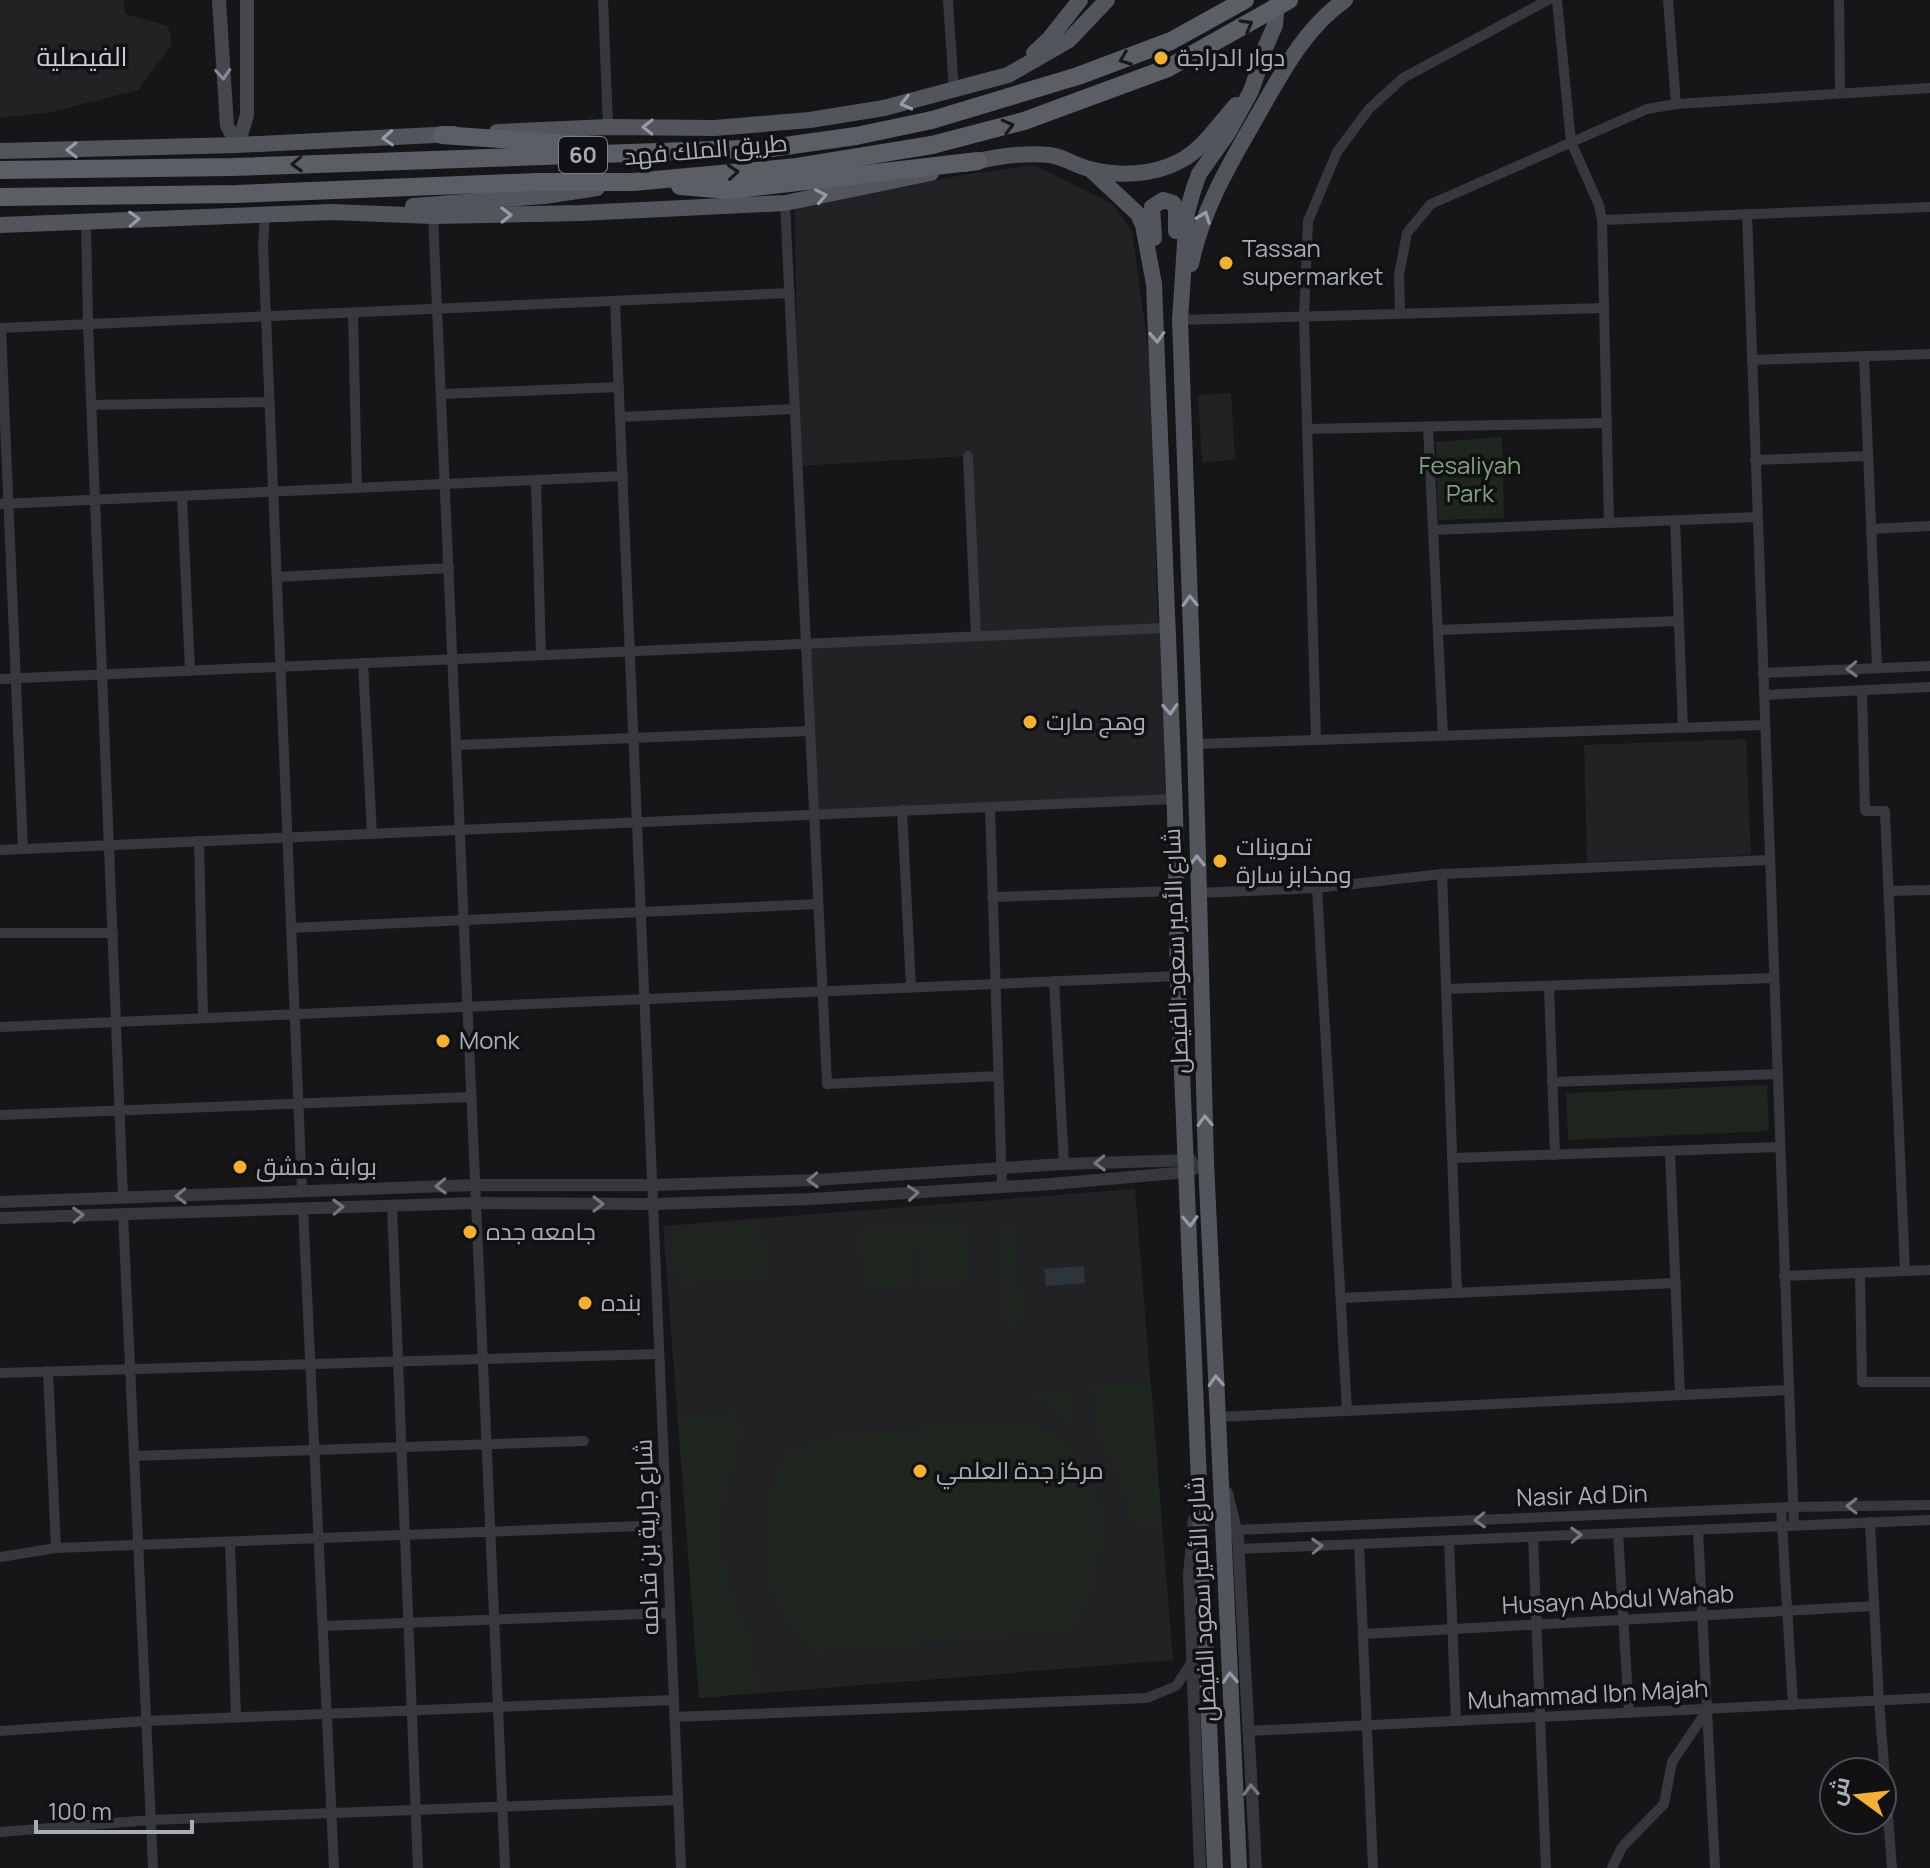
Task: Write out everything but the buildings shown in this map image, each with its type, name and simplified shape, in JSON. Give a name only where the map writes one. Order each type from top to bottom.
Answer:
[{"type":"highway","name":"طريق الملك فهد","points":[[0,170],[232,167],[771,148],[856,136],[932,120],[1126,59],[1171,41],[1245,0]]},
{"type":"highway","name":"طريق الملك فهد","points":[[0,197],[236,194],[537,182],[633,182],[797,167],[932,145],[1024,121],[1168,68],[1289,0]]},
{"type":"highway","points":[[442,135],[699,151]]},
{"type":"highway","points":[[633,182],[729,190],[978,161]]},
{"type":"main road","points":[[219,0],[227,126],[238,145]]},
{"type":"main road","points":[[238,145],[247,115],[247,0]]},
{"type":"main road","points":[[1008,75],[1050,38],[1080,0]]},
{"type":"main road","points":[[0,151],[238,145],[608,127],[715,128],[810,120],[884,108],[1008,75],[1069,40],[1107,0]]},
{"type":"main road","points":[[332,212],[433,216],[581,213],[785,203],[1018,154],[1053,156],[1091,170],[1155,171],[1182,161],[1204,142],[1239,101],[1275,25],[1277,0]]},
{"type":"main road","points":[[1180,320],[1195,245],[1216,188],[1275,85],[1308,36],[1331,9],[1345,0]]},
{"type":"main road","points":[[219,24],[248,22]]},
{"type":"main road","name":"شارع الأمير سعود الفيصل","points":[[1239,1868],[1206,1162],[1180,320],[1187,213],[1193,191],[1199,174],[1228,133],[1251,91],[1265,51]]},
{"type":"main road","name":"شارع الأمير سعود الفيصل","points":[[1091,170],[1138,214],[1143,225],[1154,284],[1178,976],[1215,1868]]},
{"type":"main road","points":[[4,225],[332,212],[544,196],[633,182]]},
{"type":"main road","points":[[1154,284],[1152,207],[1163,200],[1176,207],[1180,320]]},
{"type":"street","points":[[603,0],[608,127]]},
{"type":"street","points":[[948,0],[954,91]]},
{"type":"street","points":[[1316,740],[1304,316],[1308,221],[1323,180],[1349,132],[1369,109],[1403,78],[1548,0]]},
{"type":"street","points":[[1557,0],[1571,142],[1599,205],[1602,220],[1609,523]]},
{"type":"street","points":[[1668,0],[1676,104]]},
{"type":"street","points":[[1839,0],[1840,93]]},
{"type":"street","points":[[1400,314],[1399,275],[1407,233],[1431,204],[1647,109],[1676,104],[1930,88]]},
{"type":"street","points":[[785,203],[827,1084],[998,1076]]},
{"type":"street","points":[[1602,220],[1930,207]]},
{"type":"street","points":[[1747,214],[1788,1390],[1786,1507],[1781,1526],[1793,1705]]},
{"type":"street","points":[[265,216],[266,317],[302,1191]]},
{"type":"street","points":[[433,216],[505,1868]]},
{"type":"street","points":[[86,221],[123,1198]]},
{"type":"street","points":[[23,849],[4,504],[0,328],[790,293]]},
{"type":"street","name":"شارع جارية بن قدامه","points":[[615,301],[681,1868]]},
{"type":"street","points":[[1180,320],[1604,308]]},
{"type":"street","points":[[353,313],[357,488]]},
{"type":"street","points":[[1752,360],[1930,354]]},
{"type":"street","points":[[1864,356],[1877,668]]},
{"type":"street","points":[[442,394],[619,387]]},
{"type":"street","points":[[91,405],[270,402]]},
{"type":"street","points":[[620,417],[795,409]]},
{"type":"street","points":[[1307,429],[1607,423]]},
{"type":"street","points":[[1428,427],[1443,736]]},
{"type":"street","points":[[968,456],[976,636]]},
{"type":"street","points":[[1755,460],[1868,456]]},
{"type":"street","points":[[4,504],[623,476]]},
{"type":"street","points":[[536,480],[541,655]]},
{"type":"street","points":[[182,496],[190,671]]},
{"type":"street","points":[[1433,530],[1757,517]]},
{"type":"street","points":[[1675,520],[1683,728]]},
{"type":"street","points":[[1871,529],[1930,526]]},
{"type":"street","points":[[277,577],[449,568]]},
{"type":"street","points":[[1438,630],[1678,621]]},
{"type":"street","points":[[0,679],[1166,628]]},
{"type":"street","points":[[363,663],[372,834]]},
{"type":"street","points":[[1763,673],[1930,666]]},
{"type":"street","points":[[1764,695],[1930,687]]},
{"type":"street","points":[[1862,690],[1865,811],[1885,811],[1905,1271]]},
{"type":"street","points":[[1195,744],[1765,725]]},
{"type":"street","points":[[457,745],[810,731]]},
{"type":"street","points":[[0,850],[1174,799]]},
{"type":"street","points":[[990,807],[1002,1187]]},
{"type":"street","points":[[902,810],[911,987]]},
{"type":"street","points":[[199,841],[203,1018]]},
{"type":"street","points":[[1197,893],[1317,888],[1442,874],[1769,860]]},
{"type":"street","points":[[1442,874],[1457,1293]]},
{"type":"street","points":[[1317,888],[1347,1411]]},
{"type":"street","points":[[1889,891],[1930,890]]},
{"type":"street","points":[[992,897],[1176,891]]},
{"type":"street","points":[[291,928],[818,904]]},
{"type":"street","points":[[0,933],[113,933]]},
{"type":"street","points":[[0,1027],[1178,976]]},
{"type":"street","points":[[1446,989],[1774,978]]},
{"type":"street","points":[[1054,981],[1064,1164]]},
{"type":"street","points":[[1549,986],[1555,1155]]},
{"type":"street","points":[[1552,1082],[1777,1074]]},
{"type":"street","points":[[0,1115],[472,1097]]},
{"type":"street","points":[[1452,1158],[1780,1147]]},
{"type":"street","points":[[1670,1151],[1680,1395]]},
{"type":"street","points":[[0,1218],[476,1203],[654,1204],[878,1195],[1002,1187],[1206,1162]]},
{"type":"street","points":[[0,1202],[475,1185],[654,1185],[875,1177],[1064,1164],[1188,1166]]},
{"type":"street","points":[[875,1177],[878,1195]]},
{"type":"street","points":[[392,1206],[418,1868]]},
{"type":"street","points":[[303,1208],[334,1868]]},
{"type":"street","points":[[123,1214],[153,1868]]},
{"type":"street","points":[[1784,1276],[1930,1270]]},
{"type":"street","points":[[1860,1273],[1862,1382],[1930,1382]]},
{"type":"street","points":[[1341,1298],[1676,1283]]},
{"type":"street","points":[[0,1373],[659,1354]]},
{"type":"street","points":[[48,1371],[56,1548]]},
{"type":"street","points":[[1218,1417],[1788,1390]]},
{"type":"street","points":[[134,1456],[584,1441]]},
{"type":"street","points":[[1220,1468],[1239,1549],[1256,1868]]},
{"type":"street","points":[[1198,1476],[1189,1575],[1200,1868]]},
{"type":"street","name":"Nasir Ad Din","points":[[1236,1530],[1786,1507],[1930,1505]]},
{"type":"street","points":[[1786,1507],[1794,1526]]},
{"type":"street","name":"Nasir Ad Din","points":[[1239,1549],[1930,1520]]},
{"type":"street","points":[[1870,1522],[1892,1868]]},
{"type":"street","points":[[0,1557],[56,1548],[666,1525]]},
{"type":"street","points":[[1698,1530],[1715,1868]]},
{"type":"street","points":[[1618,1533],[1629,1713]]},
{"type":"street","points":[[1533,1537],[1546,1868]]},
{"type":"street","points":[[1449,1540],[1456,1721]]},
{"type":"street","points":[[230,1542],[236,1717]]},
{"type":"street","points":[[1359,1544],[1373,1868]]},
{"type":"street","name":"Husayn Abdul Wahab","points":[[1364,1634],[1874,1606]]},
{"type":"street","points":[[323,1626],[670,1613]]},
{"type":"street","points":[[674,1717],[1147,1698],[1176,1686],[1192,1662]]},
{"type":"street","name":"Muhammad Ibn Majah","points":[[1248,1731],[1930,1698]]},
{"type":"street","points":[[0,1731],[146,1721],[674,1700]]},
{"type":"street","points":[[1612,1868],[1622,1847],[1664,1804],[1672,1762],[1708,1709]]},
{"type":"street","points":[[0,1832],[151,1820],[678,1800]]},
{"type":"shaded area","points":[[0,0],[124,0],[125,14],[168,26],[172,44],[138,90],[51,112],[0,118]]},
{"type":"shaded area","points":[[1034,165],[1112,204],[1132,231],[1150,362],[1158,628],[1166,628],[1174,799],[814,814],[806,644],[975,636],[968,456],[798,466],[795,208],[963,175]]},
{"type":"shaded area","points":[[1231,393],[1235,459],[1202,463],[1198,395]]},
{"type":"shaded area","points":[[1746,739],[1751,855],[1587,862],[1584,745]]},
{"type":"shaded area","name":"مركز جدة العلمي","points":[[1135,1189],[1173,1660],[699,1698],[663,1226]]},
{"type":"shaded area","points":[[1084,1266],[1085,1283],[1046,1286],[1044,1269]]},
{"type":"green space","name":"Fesaliyah Park","points":[[1502,437],[1504,518],[1438,520],[1436,442]]},
{"type":"green space","points":[[1767,1085],[1769,1131],[1568,1140],[1566,1093]]},
{"type":"green space","points":[[965,1221],[969,1282],[920,1286],[915,1225]]},
{"type":"green space","points":[[762,1223],[766,1278],[678,1284],[674,1229]]},
{"type":"green space","points":[[1013,1223],[1022,1323],[1005,1325],[997,1224]]},
{"type":"green space","points":[[909,1225],[914,1286],[864,1290],[859,1229]]},
{"type":"green space","points":[[1092,1384],[1151,1384],[1162,1523],[1130,1524],[1115,1462],[1098,1436]]},
{"type":"green space","points":[[1070,1391],[1072,1423],[1047,1403],[1024,1395]]},
{"type":"green space","points":[[738,1412],[740,1433],[716,1528],[735,1612],[753,1643],[756,1693],[699,1698],[678,1418]]},
{"type":"green space","points":[[1000,1421],[1054,1432],[1087,1467],[1099,1507],[1100,1549],[1091,1591],[1072,1629],[811,1652],[785,1616],[775,1595],[766,1555],[767,1515],[785,1453],[827,1438]]},
{"type":"place","name":"دوار الدراجة","points":[[1161,58]]},
{"type":"place","name":"Tassan supermarket","points":[[1226,263]]},
{"type":"place","name":"وهج مارت","points":[[1030,722]]},
{"type":"place","name":"تموينات ومخابز سارة","points":[[1220,861]]},
{"type":"place","name":"Monk","points":[[443,1041]]},
{"type":"place","name":"بوابة دمشق","points":[[240,1167]]},
{"type":"place","name":"جامعه جده","points":[[470,1232]]},
{"type":"place","name":"بنده","points":[[585,1303]]},
{"type":"place","name":"مركز جدة العلمي","points":[[920,1471]]},
{"type":"district","name":"الفيصلية","points":[[82,57]]}]
